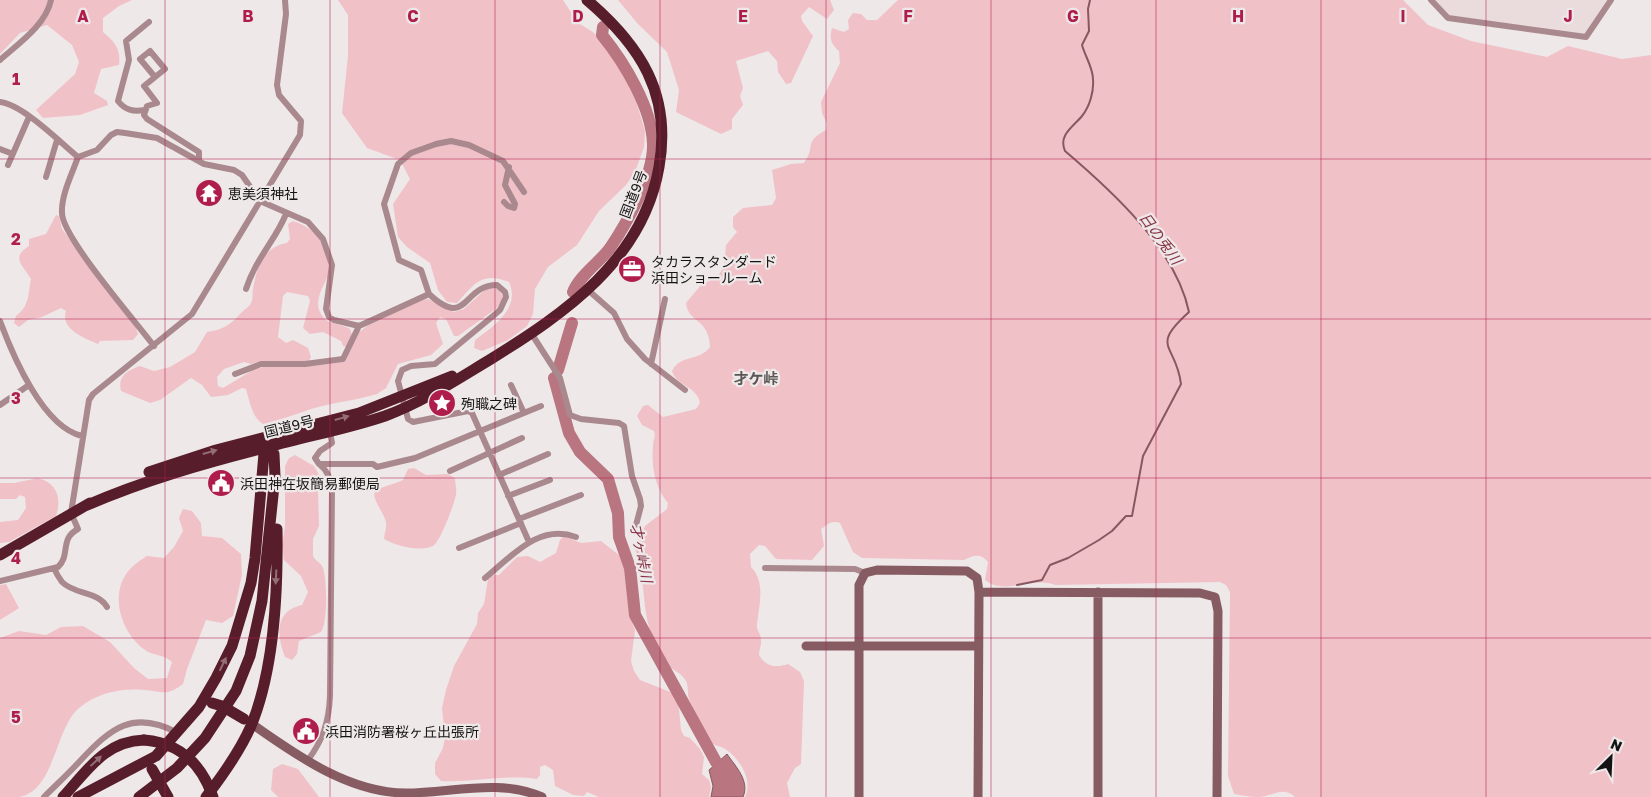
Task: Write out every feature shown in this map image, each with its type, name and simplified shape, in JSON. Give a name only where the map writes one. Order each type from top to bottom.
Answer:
[{"type":"highway","name":"国道9号","points":[[0,555],[71,513],[151,471],[238,444],[296,441],[330,432],[441,390],[531,334],[563,312],[588,290],[607,270],[628,242],[646,210],[656,180],[662,141],[654,88],[640,58],[618,28],[587,0]]},
{"type":"highway","name":"国道9号","points":[[85,506],[153,478],[229,457],[352,415],[403,403]]},
{"type":"highway","points":[[139,797],[162,781],[192,754],[227,706],[250,656],[262,602],[275,470],[282,450],[296,441]]},
{"type":"highway","points":[[206,797],[235,755],[266,672],[274,611],[277,534],[274,454],[269,442]]},
{"type":"highway","points":[[78,797],[156,756],[199,706],[232,646],[247,599],[255,558],[260,498],[269,442]]},
{"type":"highway","points":[[262,602],[269,442]]},
{"type":"highway","points":[[229,457],[242,456],[254,462],[259,473],[260,498]]},
{"type":"highway","points":[[199,706],[212,703],[222,706],[248,722]]},
{"type":"highway","points":[[63,797],[90,766],[106,752],[124,743],[144,740],[165,743],[192,759],[203,774],[213,797]]},
{"type":"highway","points":[[197,797],[215,780],[235,755]]},
{"type":"highway","points":[[156,756],[152,769],[168,797]]},
{"type":"street","points":[[0,60],[37,26],[45,16],[51,0]]},
{"type":"street","points":[[0,581],[54,568],[62,563],[68,538],[78,529],[71,513],[87,408],[93,394],[192,314],[300,135],[302,127],[298,116],[278,95],[277,85],[286,14],[285,0]]},
{"type":"street","points":[[1431,0],[1448,18],[1586,38],[1611,0]]},
{"type":"street","points":[[145,110],[130,110],[124,108],[118,101],[129,60],[126,41],[149,22]]},
{"type":"street","points":[[155,77],[144,86],[157,103],[150,103],[145,110],[147,119],[199,152],[198,161]]},
{"type":"street","points":[[0,102],[14,106],[78,157]]},
{"type":"street","points":[[8,165],[29,117]]},
{"type":"street","points":[[78,157],[97,150],[111,135],[117,132],[157,138],[198,161],[242,175],[260,201],[308,222],[314,227],[328,249],[332,265],[326,309],[329,317],[359,326]]},
{"type":"street","points":[[46,177],[57,140]]},
{"type":"street","points":[[524,192],[516,183],[508,167],[498,157],[454,141],[420,149],[398,164],[384,204],[391,236],[399,260],[421,270],[429,294],[441,305],[456,309],[461,307],[485,286],[497,285],[502,287],[506,297],[500,310],[435,364],[411,366],[402,370],[398,377],[408,419],[413,422],[468,411],[472,413],[529,542]]},
{"type":"street","points":[[0,148],[13,154]]},
{"type":"street","points":[[78,157],[64,200],[62,213],[65,227],[83,254],[154,346]]},
{"type":"street","points":[[504,202],[514,208],[515,204],[505,185],[508,167]]},
{"type":"street","points":[[246,289],[252,269],[281,227],[286,214]]},
{"type":"street","points":[[588,290],[614,313],[627,338],[651,364],[685,390]]},
{"type":"street","points":[[235,374],[261,364],[305,364],[343,359],[359,326],[429,294]]},
{"type":"street","points":[[651,364],[665,299]]},
{"type":"street","points":[[0,321],[14,360],[29,385],[69,433],[82,436]]},
{"type":"street","points":[[531,334],[560,378],[570,415],[618,423],[624,426],[632,476],[640,499],[636,524]]},
{"type":"street","points":[[0,405],[29,385]]},
{"type":"street","points":[[511,385],[524,413]]},
{"type":"street","points":[[319,464],[373,464],[377,467],[415,458],[540,406]]},
{"type":"street","points":[[308,760],[323,737],[327,724],[330,696],[332,490],[330,479],[325,469],[316,460],[316,454],[332,443],[330,432]]},
{"type":"street","points":[[450,471],[522,438]]},
{"type":"street","points":[[498,475],[548,454]]},
{"type":"street","points":[[508,496],[550,480]]},
{"type":"street","points":[[459,548],[581,495]]},
{"type":"street","points":[[485,578],[529,542],[554,532],[564,532],[576,537]]},
{"type":"street","points":[[54,568],[63,582],[72,589],[104,601],[107,607]]},
{"type":"street","points":[[765,568],[855,569],[865,573],[877,570],[967,571],[976,575],[979,592],[978,797]]},
{"type":"street","points":[[859,797],[859,585],[865,573]]},
{"type":"street","points":[[979,592],[1200,593],[1215,597],[1218,611],[1217,797]]},
{"type":"street","points":[[1098,592],[1098,797]]},
{"type":"street","points":[[806,646],[978,646]]},
{"type":"street","points":[[44,797],[96,744],[114,729],[136,722],[158,724],[178,732]]},
{"type":"street","points":[[248,722],[308,760],[350,782],[405,793],[501,787],[519,789],[542,797]]},
{"type":"shaded area","points":[[0,0],[132,0],[119,6],[103,18],[103,32],[111,39],[119,54],[119,65],[101,69],[94,93],[107,101],[108,105],[80,115],[43,118],[36,110],[75,74],[79,62],[72,45],[47,25],[20,33],[0,54]]},
{"type":"shaded area","points":[[338,0],[563,0],[578,23],[593,32],[608,48],[631,84],[645,131],[644,147],[635,172],[626,185],[599,211],[577,245],[548,267],[535,289],[533,314],[527,326],[508,340],[482,351],[474,348],[475,340],[497,323],[508,308],[512,291],[509,282],[492,278],[485,279],[479,281],[468,290],[457,303],[447,302],[438,290],[430,263],[407,247],[398,237],[393,204],[410,179],[400,160],[367,148],[342,113],[348,56],[348,15]]},
{"type":"shaded area","points":[[618,0],[830,0],[834,10],[827,19],[809,7],[801,16],[802,21],[813,36],[791,83],[786,84],[778,72],[777,61],[768,51],[736,61],[743,88],[740,96],[743,105],[732,119],[732,129],[721,134],[676,112],[679,90],[667,52],[637,23]]},
{"type":"shaded area","points":[[898,0],[1403,0],[1428,25],[1471,41],[1547,57],[1568,46],[1622,59],[1651,55],[1651,797],[1295,797],[1282,792],[1258,797],[1234,794],[1228,776],[1230,592],[1226,585],[1220,582],[1055,585],[1038,583],[1001,586],[985,580],[988,562],[980,556],[964,560],[862,558],[853,552],[840,523],[834,522],[821,529],[824,546],[812,560],[776,559],[765,546],[759,545],[750,554],[751,567],[756,573],[760,587],[757,626],[761,642],[759,655],[772,666],[788,664],[800,672],[804,681],[801,764],[795,768],[787,783],[790,797],[745,797],[748,784],[741,766],[733,755],[713,744],[707,738],[689,699],[686,681],[682,675],[664,661],[651,633],[638,557],[634,547],[645,526],[667,509],[668,503],[660,490],[655,476],[653,461],[654,431],[642,425],[637,416],[643,406],[648,405],[663,417],[696,409],[700,403],[695,393],[678,380],[672,371],[680,362],[701,355],[710,347],[706,331],[690,314],[686,303],[701,285],[717,277],[724,267],[726,245],[737,232],[733,227],[733,217],[743,208],[772,205],[776,198],[772,170],[791,164],[804,163],[812,141],[826,130],[827,124],[822,113],[821,102],[840,63],[839,51],[831,41],[832,28],[844,32],[849,29],[848,20],[853,13],[861,14],[867,20],[877,20]]},
{"type":"shaded area","points":[[1434,0],[1607,0],[1585,34],[1449,17]]},
{"type":"shaded area","points":[[56,215],[59,216],[62,229],[135,326],[138,334],[133,340],[100,341],[98,344],[92,342],[70,328],[66,323],[66,311],[61,308],[42,317],[28,320],[19,327],[14,323],[16,316],[26,304],[31,279],[20,262],[20,254],[29,246],[29,239],[46,234]]},
{"type":"shaded area","points":[[293,221],[313,232],[327,251],[330,266],[319,297],[319,310],[328,321],[350,329],[352,335],[346,347],[343,346],[341,341],[323,332],[310,334],[303,328],[310,301],[308,296],[287,292],[283,296],[278,337],[286,343],[293,340],[308,348],[311,357],[309,361],[261,361],[251,364],[244,362],[224,369],[217,377],[218,386],[223,388],[253,370],[263,367],[313,366],[343,362],[346,360],[358,333],[371,323],[419,300],[428,299],[454,312],[464,309],[488,287],[498,290],[503,299],[497,308],[458,336],[454,336],[446,319],[440,317],[436,323],[443,344],[431,355],[398,364],[386,388],[377,394],[319,407],[263,424],[254,413],[246,389],[242,388],[228,395],[211,397],[202,385],[191,378],[160,400],[150,403],[121,391],[122,378],[131,369],[140,366],[154,371],[170,367],[195,352],[207,332],[227,326],[248,307],[262,259],[272,249],[287,243],[290,239],[288,224]]},
{"type":"shaded area","points":[[295,455],[314,466],[322,480],[318,490],[319,526],[313,539],[313,556],[323,568],[326,601],[325,620],[321,632],[299,641],[297,654],[292,660],[285,657],[282,649],[279,632],[280,625],[282,618],[287,613],[293,608],[302,605],[308,592],[301,576],[284,560],[282,545],[285,527],[285,466],[289,458]]},
{"type":"shaded area","points":[[414,468],[426,475],[448,474],[455,478],[456,494],[450,513],[436,543],[427,548],[408,547],[384,539],[386,523],[374,497],[376,491],[403,480],[408,469]]},
{"type":"shaded area","points":[[38,478],[54,487],[58,497],[56,516],[9,542],[0,543],[0,522],[18,520],[26,508],[25,497],[20,495],[16,499],[0,499],[0,483],[14,483]]},
{"type":"shaded area","points":[[183,509],[192,511],[201,523],[202,536],[222,538],[241,554],[242,575],[233,616],[222,623],[206,620],[183,684],[168,692],[118,691],[101,695],[86,703],[71,717],[54,758],[40,783],[31,792],[19,797],[0,797],[0,638],[19,631],[46,635],[61,627],[83,626],[110,642],[134,668],[148,679],[167,678],[172,662],[145,650],[129,633],[120,611],[120,588],[131,568],[139,561],[147,556],[164,558],[174,547],[183,531],[179,518]]},
{"type":"shaded area","points":[[564,536],[581,543],[601,541],[619,555],[630,577],[629,615],[635,630],[631,661],[634,671],[640,680],[673,693],[678,699],[681,730],[684,736],[690,738],[700,749],[704,757],[702,774],[709,780],[711,787],[709,797],[599,797],[587,792],[584,796],[573,795],[555,786],[553,770],[545,765],[540,767],[540,775],[537,779],[513,777],[441,781],[435,774],[435,763],[443,748],[445,738],[442,708],[446,690],[454,666],[477,624],[478,613],[484,604],[488,579],[493,575],[499,575],[517,557],[528,556],[540,562],[556,553],[560,540]]},
{"type":"shaded area","points":[[6,584],[19,608],[0,620],[0,585]]},
{"type":"shaded area","points":[[727,754],[738,769],[745,785],[743,797],[711,797],[713,786],[709,770]]},
{"type":"shaded area","points":[[282,764],[298,769],[319,797],[278,797],[271,790],[273,769]]},
{"type":"waterway","name":"日の兎川","points":[[1017,585],[1042,580],[1050,565],[1068,558],[1099,540],[1112,531],[1126,516],[1132,516],[1143,456],[1181,384],[1175,361],[1168,346],[1168,340],[1170,333],[1189,312],[1182,289],[1171,266],[1140,223],[1102,184],[1065,151],[1063,145],[1065,136],[1085,112],[1092,93],[1093,75],[1082,45],[1089,31],[1088,9],[1090,0]]},
{"type":"waterway","name":"才ヶ峠川","points":[[573,292],[580,280],[606,254],[624,226],[644,184],[652,156],[653,144],[648,116],[628,72],[602,35],[603,27]]},
{"type":"waterway","name":"才ヶ峠川","points":[[558,370],[572,323]]},
{"type":"waterway","name":"才ヶ峠川","points":[[554,378],[569,433],[580,452],[608,479],[618,513],[619,537],[630,568],[635,615],[716,762]]},
{"type":"place","name":"恵美須神社","points":[[209,193]]},
{"type":"place","name":"タカラスタンダード 浜田ショールーム","points":[[632,269]]},
{"type":"place","name":"殉職之碑","points":[[442,403]]},
{"type":"place","name":"浜田神在坂簡易郵便局","points":[[221,483]]},
{"type":"place","name":"浜田消防署桜ヶ丘出張所","points":[[306,731]]},
{"type":"district","name":"才ケ峠","points":[[756,378]]}]
